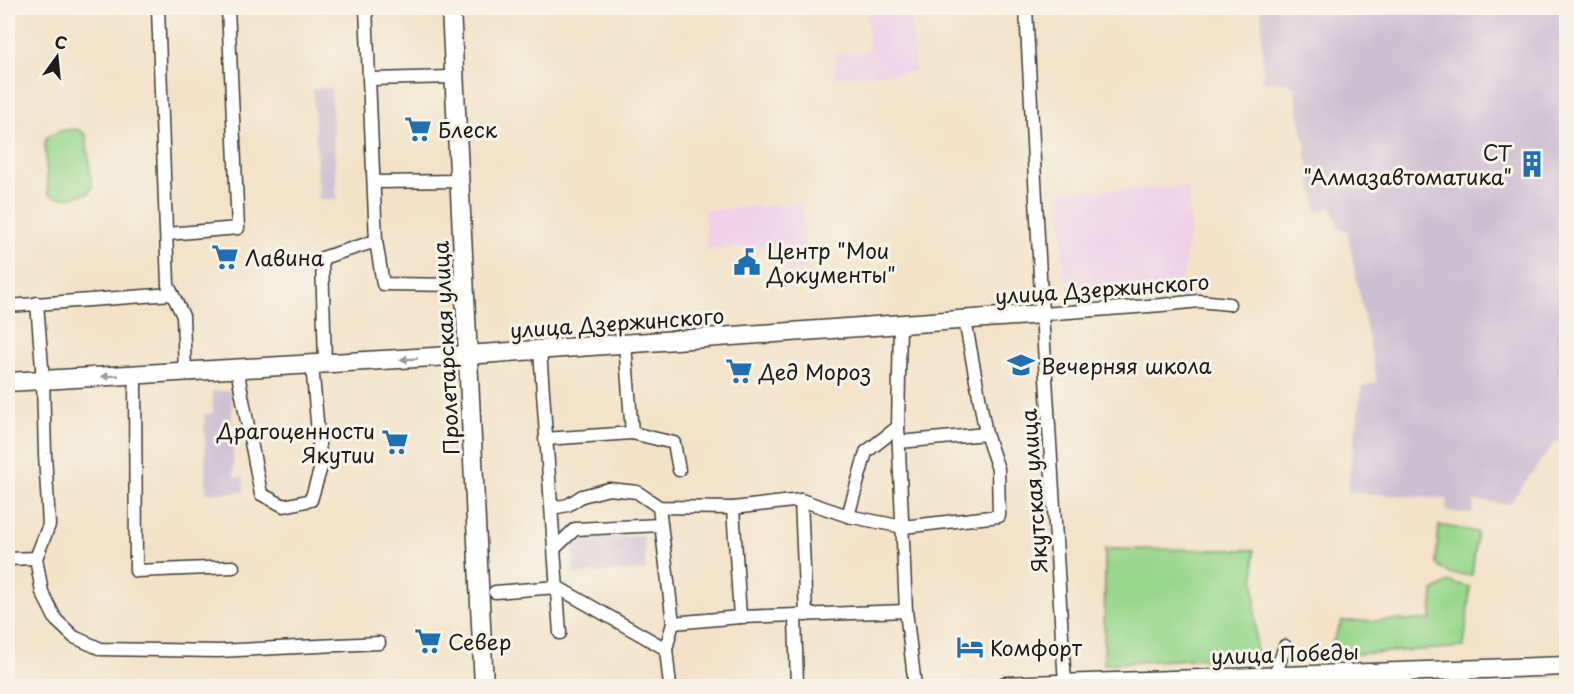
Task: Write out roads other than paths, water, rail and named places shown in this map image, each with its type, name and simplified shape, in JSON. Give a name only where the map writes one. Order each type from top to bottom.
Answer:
[{"type":"main road","name":"Пролетарская улица","points":[[451,8],[483,687]]},
{"type":"main road","name":"улица Дзержинского","points":[[8,382],[467,355],[1042,314]]},
{"type":"main road","name":"улица Победы","points":[[1005,687],[1566,666]]},
{"type":"street","points":[[158,8],[168,285],[183,316],[185,371]]},
{"type":"street","points":[[167,234],[238,228],[228,8]]},
{"type":"street","points":[[366,8],[376,241],[383,284],[464,285]]},
{"type":"street","name":"Якутская улица","points":[[1026,8],[1065,684]]},
{"type":"street","points":[[370,79],[454,77]]},
{"type":"street","points":[[374,182],[459,181]]},
{"type":"street","points":[[237,369],[261,494],[284,506],[311,500],[321,467],[318,364],[322,258],[376,241]]},
{"type":"street","points":[[8,306],[172,294]]},
{"type":"street","name":"улица Дзержинского","points":[[1042,314],[1199,301],[1229,304]]},
{"type":"street","points":[[38,303],[49,525],[36,558],[42,592],[56,620],[74,637],[100,649],[218,651],[379,643]]},
{"type":"street","points":[[552,508],[568,505],[582,496],[609,489],[637,492],[659,507],[733,508],[801,500],[848,516],[903,527],[999,516],[998,469],[986,434],[964,320]]},
{"type":"street","points":[[900,324],[898,427],[906,611],[915,687]]},
{"type":"street","points":[[626,344],[632,433]]},
{"type":"street","points":[[540,350],[560,633]]},
{"type":"street","points":[[135,374],[136,571],[233,567]]},
{"type":"street","points":[[848,516],[866,452],[898,427]]},
{"type":"street","points":[[545,439],[632,433],[674,443],[679,470]]},
{"type":"street","points":[[899,442],[986,434]]},
{"type":"street","points":[[797,687],[801,615],[801,500]]},
{"type":"street","points":[[659,507],[673,623],[666,650],[670,687]]},
{"type":"street","points":[[733,508],[740,617]]},
{"type":"street","points":[[555,548],[575,529],[661,525]]},
{"type":"street","points":[[8,559],[36,558]]},
{"type":"street","points":[[495,592],[557,587],[666,650]]},
{"type":"street","points":[[673,623],[740,617],[906,611]]},
{"type":"street","points":[[1275,676],[1285,646]]},
{"type":"place","name":"Блеск","points":[[418,129]]},
{"type":"place","name":"СТ \"Алмазавтоматика\"","points":[[1532,164]]},
{"type":"place","name":"Лавина","points":[[225,257]]},
{"type":"place","name":"Центр \"Мои Документы\"","points":[[747,262]]},
{"type":"place","name":"Вечерняя школа","points":[[1021,365]]},
{"type":"place","name":"Дед Мороз","points":[[739,371]]},
{"type":"place","name":"Драгоценности Якутии","points":[[395,442]]},
{"type":"place","name":"Север","points":[[428,641]]},
{"type":"place","name":"Комфорт","points":[[970,647]]}]
